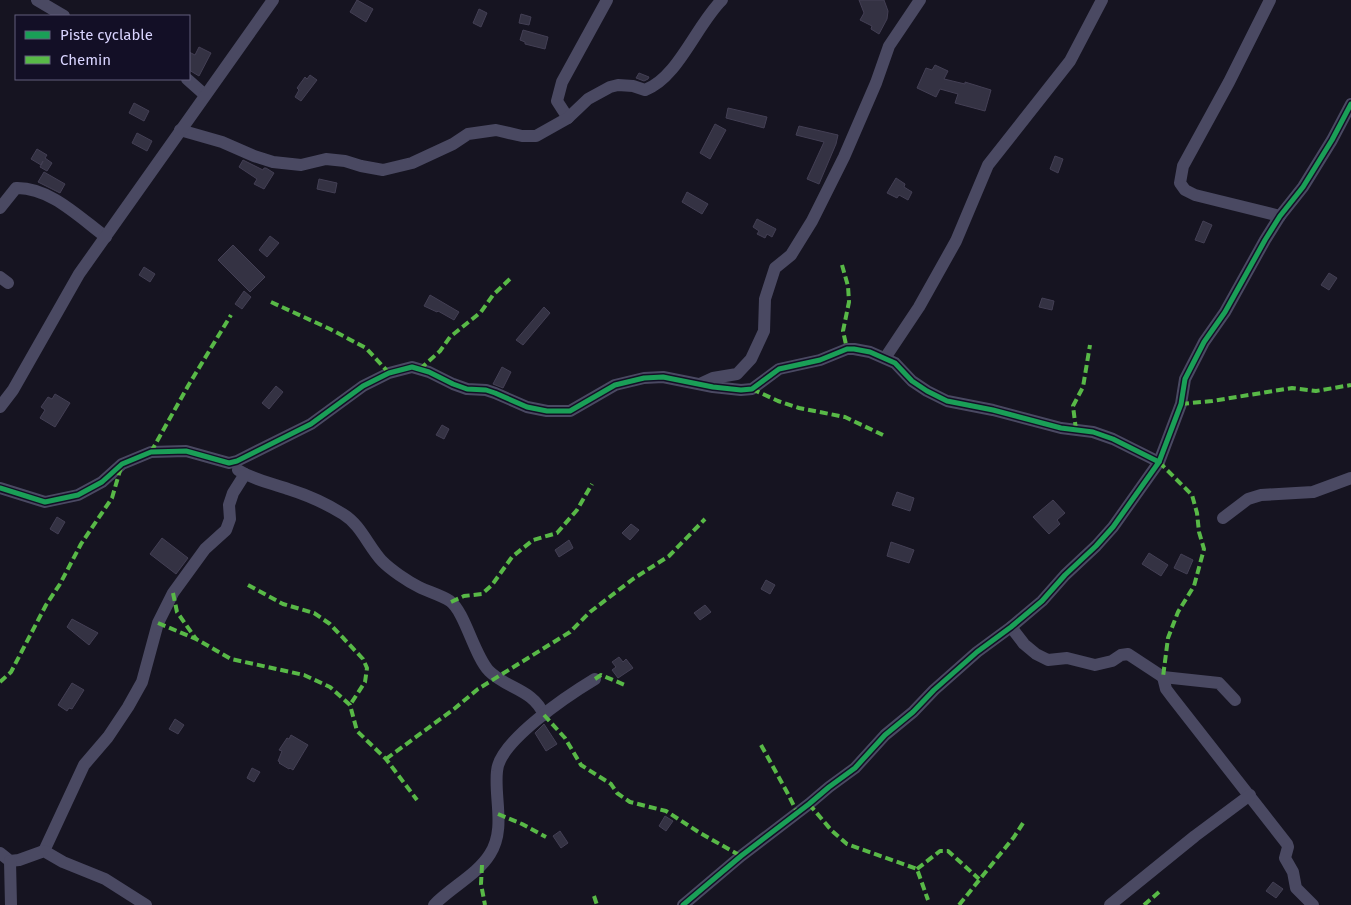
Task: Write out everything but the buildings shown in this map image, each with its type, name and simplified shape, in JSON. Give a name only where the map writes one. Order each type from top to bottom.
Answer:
[{"type":"street","points":[[37,0],[62,15]]},
{"type":"street","points":[[0,407],[14,390],[79,274],[273,0]]},
{"type":"street","points":[[568,118],[557,101],[562,82],[607,0]]},
{"type":"street","points":[[180,130],[222,142],[254,156],[274,162],[301,165],[326,159],[346,160],[372,169],[383,170],[412,164],[453,144],[468,134],[496,130],[522,136],[536,136],[568,118],[588,99],[610,87],[618,85],[633,86],[645,90],[662,79],[722,0]]},
{"type":"street","points":[[700,384],[713,378],[737,374],[751,359],[764,331],[765,299],[775,268],[790,255],[812,221],[844,156],[876,83],[889,46],[920,0]]},
{"type":"street","points":[[884,358],[920,307],[956,241],[988,165],[1070,61],[1102,0]]},
{"type":"street","points":[[1270,0],[1230,82],[1183,166],[1180,183],[1185,190],[1195,195],[1280,216]]},
{"type":"street","points":[[188,80],[205,95]]},
{"type":"street","points":[[683,905],[748,850],[809,804],[829,786],[855,768],[885,735],[913,712],[934,690],[977,652],[1042,601],[1065,575],[1102,540],[1159,462],[1181,404],[1188,372],[1204,342],[1225,312],[1264,240],[1303,187],[1332,140],[1351,104]]},
{"type":"street","points":[[0,208],[16,188],[28,188],[48,195],[106,237]]},
{"type":"street","points":[[229,463],[249,456],[311,424],[363,386],[389,373],[412,367],[429,372],[460,386],[486,390],[527,407],[570,411],[615,385],[644,378],[663,377],[741,390],[752,389],[780,369],[820,360],[846,349],[859,349],[895,363],[912,381],[947,401],[993,410],[1061,428],[1093,432],[1113,439],[1159,462]]},
{"type":"street","points":[[0,488],[45,502],[78,495],[102,482],[122,464],[151,452],[186,451],[229,463],[245,474],[267,484],[290,490],[333,508],[346,516],[358,526],[382,561],[417,587],[452,602],[480,658],[489,671],[534,699],[544,715]]},
{"type":"street","points":[[11,905],[5,857],[29,858],[44,851],[84,765],[108,737],[142,682],[158,622],[173,593],[205,549],[226,530],[230,520],[229,505],[233,493],[245,474]]},
{"type":"street","points":[[1223,518],[1248,498],[1260,495],[1312,492],[1351,478]]},
{"type":"street","points":[[1011,627],[1024,644],[1036,654],[1048,660],[1067,658],[1094,665],[1112,661],[1128,654],[1163,677],[1219,683],[1235,700]]},
{"type":"street","points":[[1163,677],[1166,689],[1287,844],[1285,858],[1293,872],[1296,888],[1313,905]]},
{"type":"street","points":[[434,905],[482,865],[491,853],[497,839],[497,769],[500,760],[510,745],[562,700],[595,679]]},
{"type":"street","points":[[1110,905],[1195,836],[1250,796]]},
{"type":"street","points":[[44,851],[63,862],[105,879],[146,905]]},
{"type":"marked path","points":[[842,265],[848,286],[849,302],[843,331],[847,349]]},
{"type":"marked path","points":[[420,369],[440,351],[450,337],[481,312],[493,295],[512,277]]},
{"type":"marked path","points":[[271,302],[366,348],[389,373]]},
{"type":"marked path","points":[[151,452],[231,315]]},
{"type":"marked path","points":[[1076,430],[1073,406],[1083,387],[1090,345]]},
{"type":"marked path","points":[[1181,404],[1292,388],[1316,391],[1351,385]]},
{"type":"marked path","points":[[752,389],[799,408],[845,417],[883,435]]},
{"type":"marked path","points":[[1159,462],[1192,495],[1204,549],[1194,586],[1178,612],[1168,638],[1163,677]]},
{"type":"marked path","points":[[0,682],[11,672],[81,544],[112,498],[121,467]]},
{"type":"marked path","points":[[451,602],[464,596],[482,594],[492,585],[512,557],[533,540],[557,533],[577,510],[592,484]]},
{"type":"marked path","points":[[386,759],[478,689],[570,632],[590,612],[633,579],[669,556],[705,519]]},
{"type":"marked path","points":[[248,585],[283,604],[314,613],[330,624],[363,659],[367,668],[365,682],[350,705]]},
{"type":"marked path","points":[[173,593],[177,612],[196,639]]},
{"type":"marked path","points":[[158,623],[196,639],[231,659],[304,675],[330,687],[350,705],[357,731],[386,759],[417,800]]},
{"type":"marked path","points":[[595,679],[601,675],[625,685]]},
{"type":"marked path","points":[[544,715],[565,738],[581,765],[611,784],[617,793],[630,802],[666,811],[741,856]]},
{"type":"marked path","points":[[761,745],[797,812]]},
{"type":"marked path","points":[[809,804],[832,831],[847,844],[917,869],[928,900]]},
{"type":"marked path","points":[[498,814],[546,837]]},
{"type":"marked path","points":[[959,905],[1014,837],[1025,820]]},
{"type":"marked path","points":[[917,869],[940,851],[948,851],[979,879]]},
{"type":"marked path","points":[[482,865],[481,884],[485,905]]},
{"type":"marked path","points":[[1144,905],[1159,892]]},
{"type":"marked path","points":[[594,896],[597,905]]},
{"type":"cycle path","points":[[683,905],[741,856],[855,768],[885,735],[913,712],[934,690],[977,652],[1042,601],[1113,527],[1159,462],[1181,404],[1185,379],[1204,342],[1225,312],[1280,216],[1303,187],[1332,140],[1351,104]]},
{"type":"cycle path","points":[[0,488],[45,502],[78,495],[102,482],[122,464],[151,452],[186,451],[229,463],[237,461],[311,424],[363,386],[389,373],[412,367],[429,372],[467,389],[486,390],[527,407],[547,411],[570,411],[615,385],[644,378],[663,377],[713,387],[741,390],[752,389],[779,369],[820,360],[847,349],[870,352],[895,363],[912,381],[947,401],[993,410],[1061,428],[1093,432],[1113,439],[1159,462]]}]
